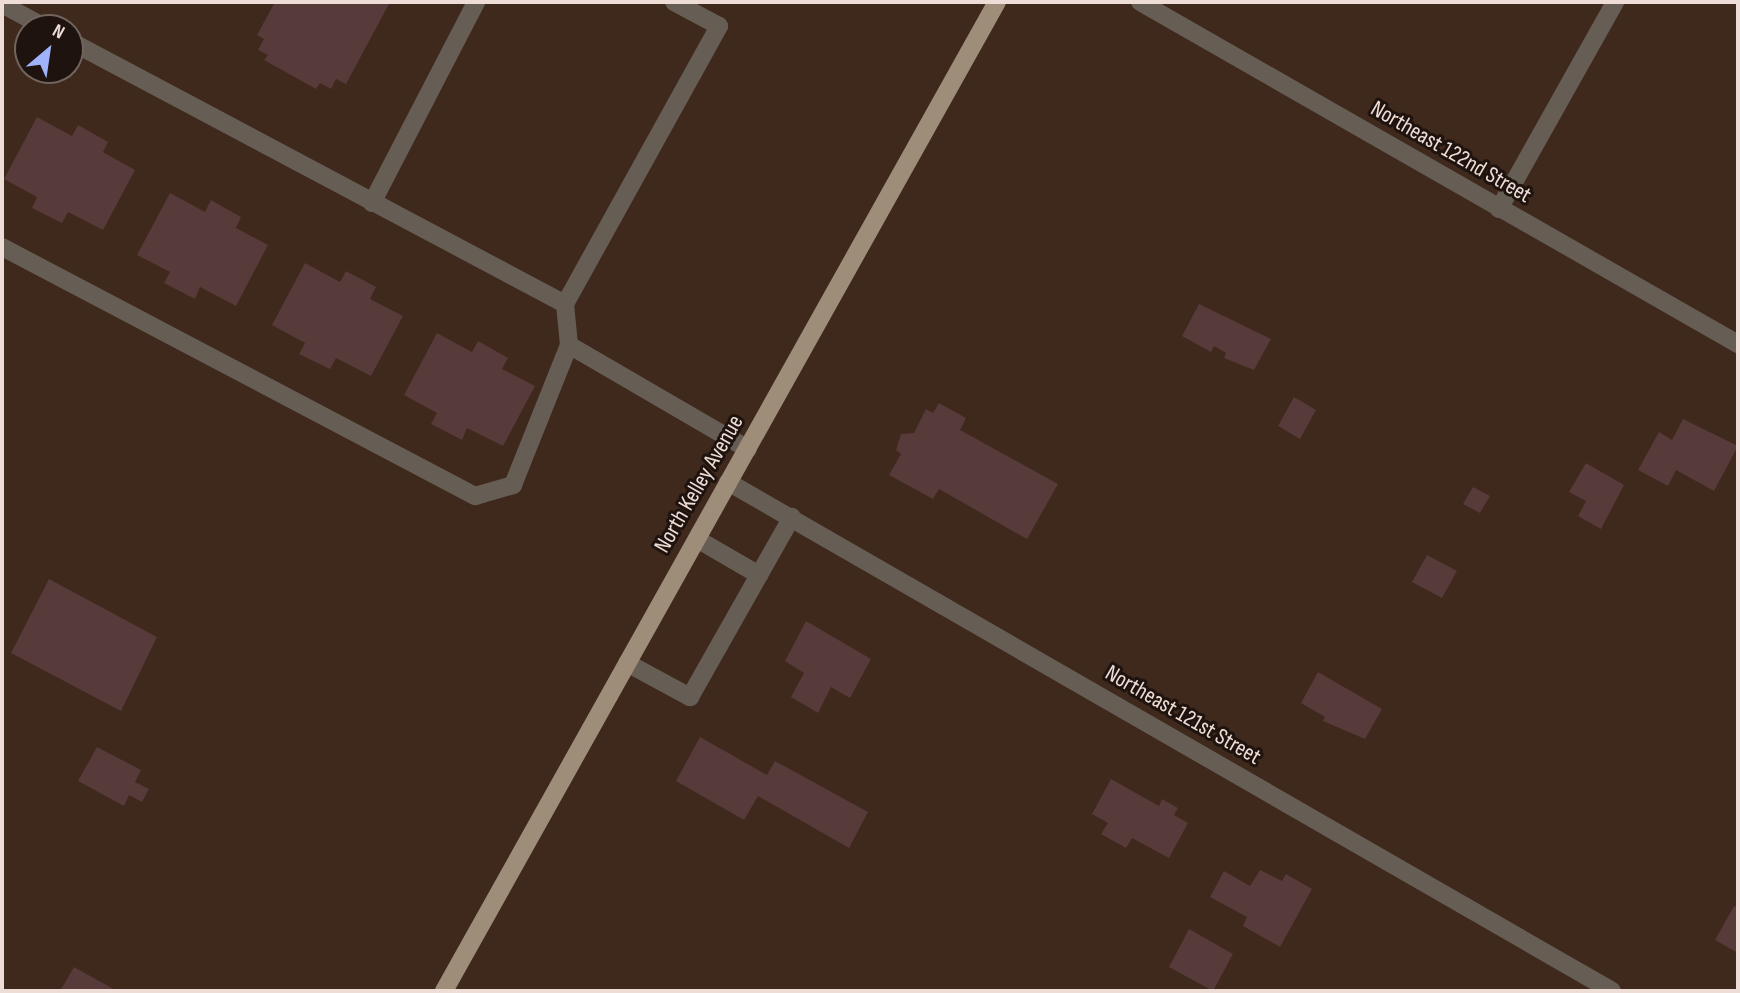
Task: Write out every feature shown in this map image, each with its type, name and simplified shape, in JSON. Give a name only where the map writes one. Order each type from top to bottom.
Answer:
[{"type":"main road","name":"North Kelley Avenue","points":[[444,991],[997,2]]},
{"type":"street","points":[[372,203],[476,2]]},
{"type":"street","points":[[2,247],[475,496],[513,485],[569,345],[565,304],[719,26],[674,2]]},
{"type":"street","name":"Northeast 122nd Street","points":[[1140,2],[1738,344]]},
{"type":"street","points":[[1499,209],[1615,2]]},
{"type":"street","points":[[2,4],[20,14]]},
{"type":"street","points":[[84,49],[565,304]]},
{"type":"street","points":[[569,345],[748,449]]},
{"type":"street","name":"Northeast 121st Street","points":[[728,482],[1612,991]]},
{"type":"street","points":[[627,663],[690,697],[792,517]]},
{"type":"street","points":[[697,539],[759,575]]},
{"type":"building","points":[[275,2],[389,4],[346,84],[336,79],[331,89],[320,83],[316,89],[264,60],[268,55],[258,50],[264,39],[257,35]]},
{"type":"building","points":[[37,117],[72,136],[78,125],[108,142],[103,152],[135,170],[103,230],[68,212],[62,223],[32,208],[37,197],[4,179]]},
{"type":"building","points":[[170,193],[205,212],[211,200],[241,217],[236,228],[268,245],[236,306],[200,287],[195,299],[164,283],[170,272],[137,255]]},
{"type":"building","points":[[305,263],[340,282],[346,271],[376,287],[370,299],[403,316],[371,376],[336,358],[330,369],[299,354],[305,343],[272,325]]},
{"type":"building","points":[[1199,304],[1271,339],[1254,370],[1224,358],[1226,353],[1214,346],[1211,352],[1182,336]]},
{"type":"building","points":[[437,333],[472,352],[478,341],[508,358],[502,369],[535,386],[503,446],[467,428],[462,440],[431,424],[437,413],[404,395]]},
{"type":"building","points":[[1294,397],[1316,410],[1300,439],[1278,426]]},
{"type":"building","points":[[939,403],[966,418],[960,430],[1058,484],[1027,539],[939,489],[933,499],[889,475],[901,454],[896,450],[901,434],[914,433],[926,409],[933,413]]},
{"type":"building","points":[[1683,419],[1738,446],[1714,491],[1676,470],[1668,486],[1638,470],[1659,432],[1672,440]]},
{"type":"building","points":[[1586,463],[1624,485],[1601,529],[1578,516],[1586,501],[1569,492]]},
{"type":"building","points":[[1473,487],[1490,496],[1480,513],[1463,504]]},
{"type":"building","points":[[1427,555],[1457,571],[1442,598],[1412,582]]},
{"type":"building","points":[[49,579],[157,637],[121,711],[11,653]]},
{"type":"building","points":[[806,621],[871,659],[850,698],[831,687],[818,713],[791,697],[804,673],[785,661]]},
{"type":"building","points":[[1318,672],[1382,709],[1365,739],[1323,721],[1325,717],[1301,703]]},
{"type":"building","points":[[700,737],[767,775],[775,761],[868,812],[849,848],[758,796],[744,820],[676,781]]},
{"type":"building","points":[[97,747],[141,770],[135,782],[149,789],[142,802],[129,795],[124,806],[78,781]]},
{"type":"building","points":[[1111,779],[1159,806],[1162,799],[1178,808],[1174,815],[1188,823],[1169,858],[1132,838],[1126,848],[1101,834],[1108,823],[1092,814]]},
{"type":"building","points":[[1260,870],[1282,881],[1286,874],[1312,889],[1280,947],[1243,926],[1247,917],[1210,897],[1224,871],[1250,886]]},
{"type":"building","points":[[1734,906],[1738,908],[1738,953],[1715,940]]},
{"type":"building","points":[[1189,929],[1233,954],[1213,991],[1169,967]]},
{"type":"building","points":[[74,967],[117,991],[60,991]]}]
